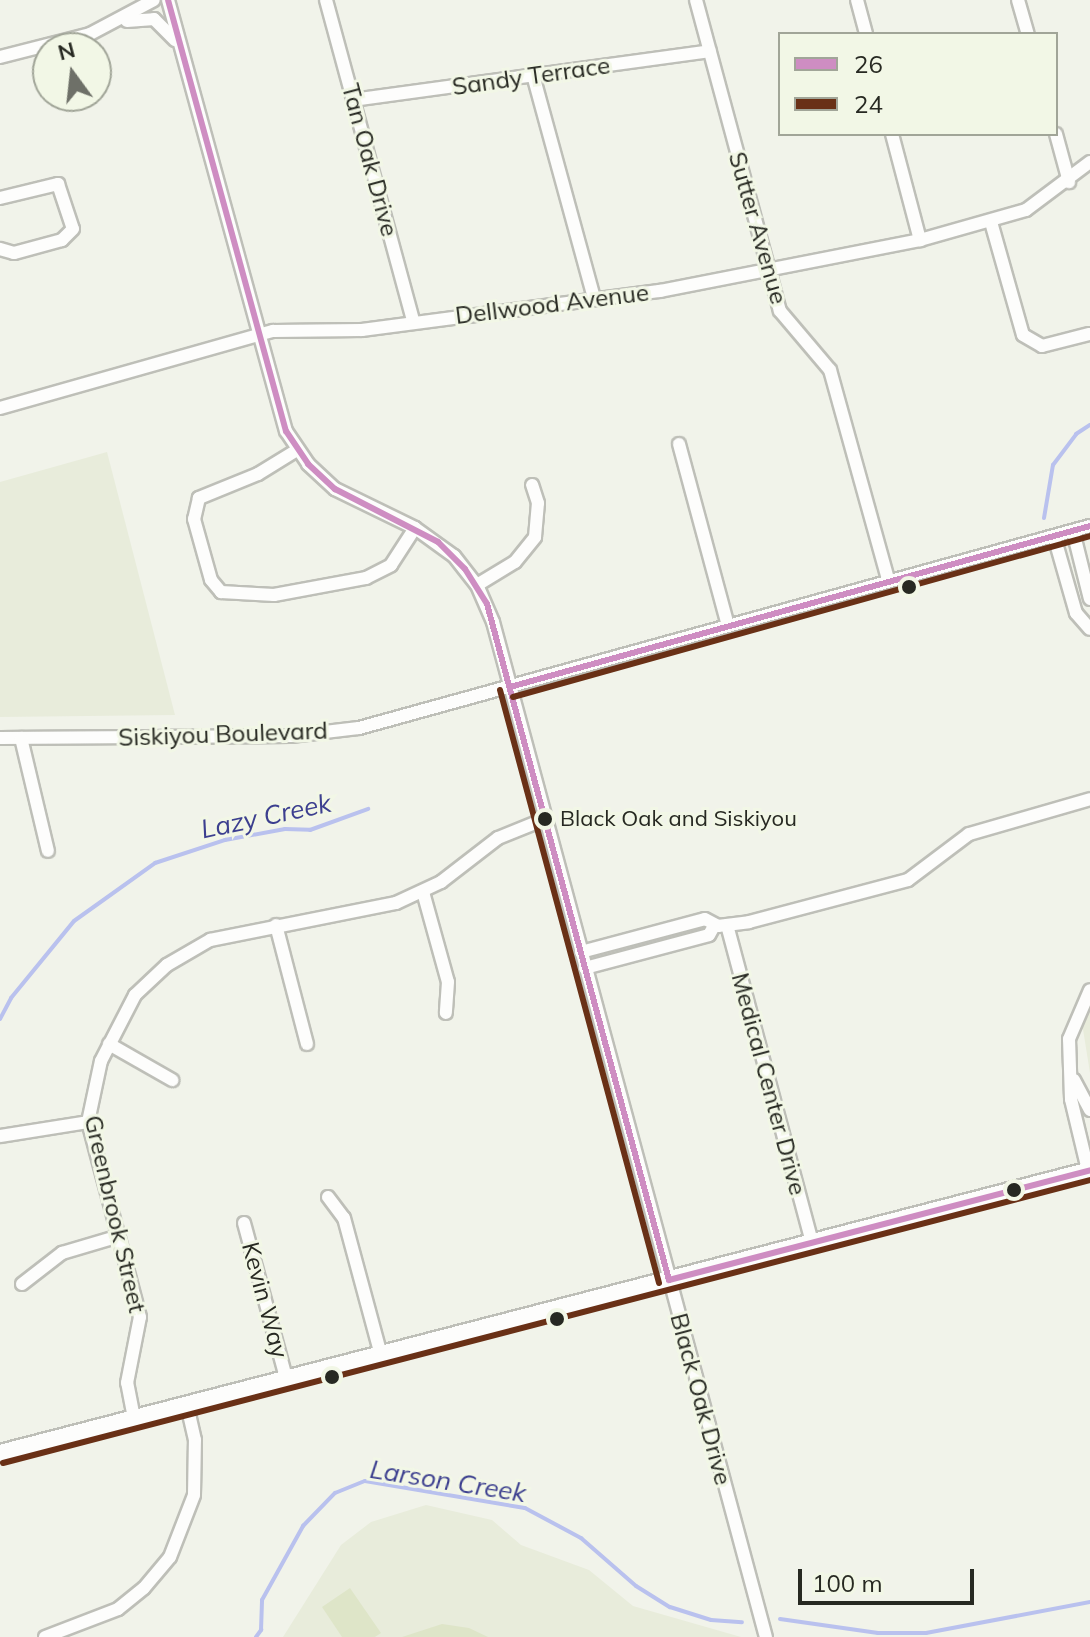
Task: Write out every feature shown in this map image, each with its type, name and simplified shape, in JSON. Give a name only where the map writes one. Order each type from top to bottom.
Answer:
[{"type":"main road","points":[[0,1453],[1089,1170]]},
{"type":"street","points":[[109,27],[154,0]]},
{"type":"street","name":"Black Oak Drive","points":[[168,0],[278,408],[297,450],[319,476],[349,499],[415,528],[454,556],[477,585],[493,622],[766,1637]]},
{"type":"street","name":"Tan Oak Drive","points":[[326,0],[413,321]]},
{"type":"street","name":"Sutter Avenue","points":[[696,0],[768,271],[786,323],[830,370],[888,579]]},
{"type":"street","points":[[857,0],[865,32]]},
{"type":"street","points":[[1018,0],[1027,32]]},
{"type":"street","points":[[0,57],[151,18],[167,27],[182,51]]},
{"type":"street","name":"Sandy Terrace","points":[[353,100],[710,51]]},
{"type":"street","points":[[533,75],[594,298]]},
{"type":"street","points":[[893,136],[920,240]]},
{"type":"street","points":[[1057,136],[1069,182]]},
{"type":"street","name":"Dellwood Avenue","points":[[0,408],[293,327],[362,330],[594,298],[768,271],[920,240],[991,222],[1044,201],[1090,162]]},
{"type":"street","points":[[0,198],[58,184],[72,234],[14,253],[0,249]]},
{"type":"street","points":[[991,222],[1023,335],[1042,346],[1089,334]]},
{"type":"street","points":[[679,444],[727,622]]},
{"type":"street","points":[[297,450],[258,474],[199,498],[194,519],[211,580],[221,592],[274,595],[366,578],[391,565],[415,528]]},
{"type":"street","points":[[477,585],[515,562],[535,537],[538,503],[532,485]]},
{"type":"street","name":"Siskiyou Boulevard","points":[[0,738],[321,735],[510,687],[727,622],[1090,526]]},
{"type":"street","points":[[1073,531],[1090,599]]},
{"type":"street","points":[[1054,536],[1076,613],[1090,629]]},
{"type":"street","points":[[21,738],[21,758],[48,851]]},
{"type":"street","points":[[585,968],[709,935],[720,925],[908,880],[969,834],[1090,799]]},
{"type":"street","name":"Greenbrook Street","points":[[134,1418],[127,1383],[140,1317],[88,1122],[96,1076],[135,995],[167,965],[230,932],[376,909],[423,892],[498,838],[545,819]]},
{"type":"street","points":[[423,892],[448,982],[446,1013]]},
{"type":"street","points":[[581,952],[705,919],[720,925]]},
{"type":"street","points":[[276,925],[307,1044]]},
{"type":"street","name":"Medical Center Drive","points":[[720,925],[812,1242]]},
{"type":"street","points":[[1089,1170],[1071,1099],[1074,1080],[1071,1027],[1090,990]]},
{"type":"street","points":[[109,1044],[172,1080]]},
{"type":"street","points":[[1074,1080],[1085,1093],[1090,1110]]},
{"type":"street","points":[[0,1136],[88,1122]]},
{"type":"street","points":[[328,1197],[344,1218],[381,1355]]},
{"type":"street","name":"Kevin Way","points":[[244,1223],[286,1378]]},
{"type":"street","points":[[22,1284],[62,1253],[119,1236]]},
{"type":"street","points":[[45,1637],[118,1609],[144,1588],[170,1557],[194,1495],[195,1440],[187,1404]]},
{"type":"shaded area","points":[[107,452],[175,715],[0,717],[0,482]]},
{"type":"shaded area","points":[[1090,1006],[1090,1073],[1082,1023]]},
{"type":"shaded area","points":[[426,1505],[492,1520],[521,1545],[589,1570],[633,1606],[741,1637],[283,1637],[341,1545],[371,1522]]},
{"type":"green space","points":[[350,1588],[381,1633],[375,1637],[342,1637],[322,1607]]},
{"type":"green space","points":[[442,1624],[469,1628],[488,1637],[402,1637]]},
{"type":"waterway","name":"Lazy Creek","points":[[1044,518],[1053,465],[1076,434],[1090,425]]},
{"type":"waterway","name":"Lazy Creek","points":[[0,1019],[11,998],[74,921],[155,863],[225,840],[285,829],[310,830],[368,809]]},
{"type":"waterway","name":"Larson Creek","points":[[256,1637],[261,1630],[262,1600],[303,1526],[335,1493],[365,1481],[525,1508],[581,1538],[636,1586],[670,1607],[711,1620],[742,1622]]},
{"type":"waterway","name":"Larson Creek","points":[[780,1619],[878,1633],[926,1633],[1090,1602]]},
{"type":"transit line","name":"26","points":[[168,0],[286,431],[308,464],[335,489],[438,542],[465,569],[487,604],[669,1280]]},
{"type":"transit line","name":"26","points":[[510,687],[1090,526]]},
{"type":"transit line","name":"24","points":[[513,697],[1090,536]]},
{"type":"transit line","name":"24","points":[[500,690],[659,1283]]},
{"type":"transit line","name":"26","points":[[669,1280],[1090,1170]]},
{"type":"transit line","name":"24","points":[[3,1463],[1090,1180]]},
{"type":"place","name":"Black Oak and Siskiyou","points":[[545,819]]}]
